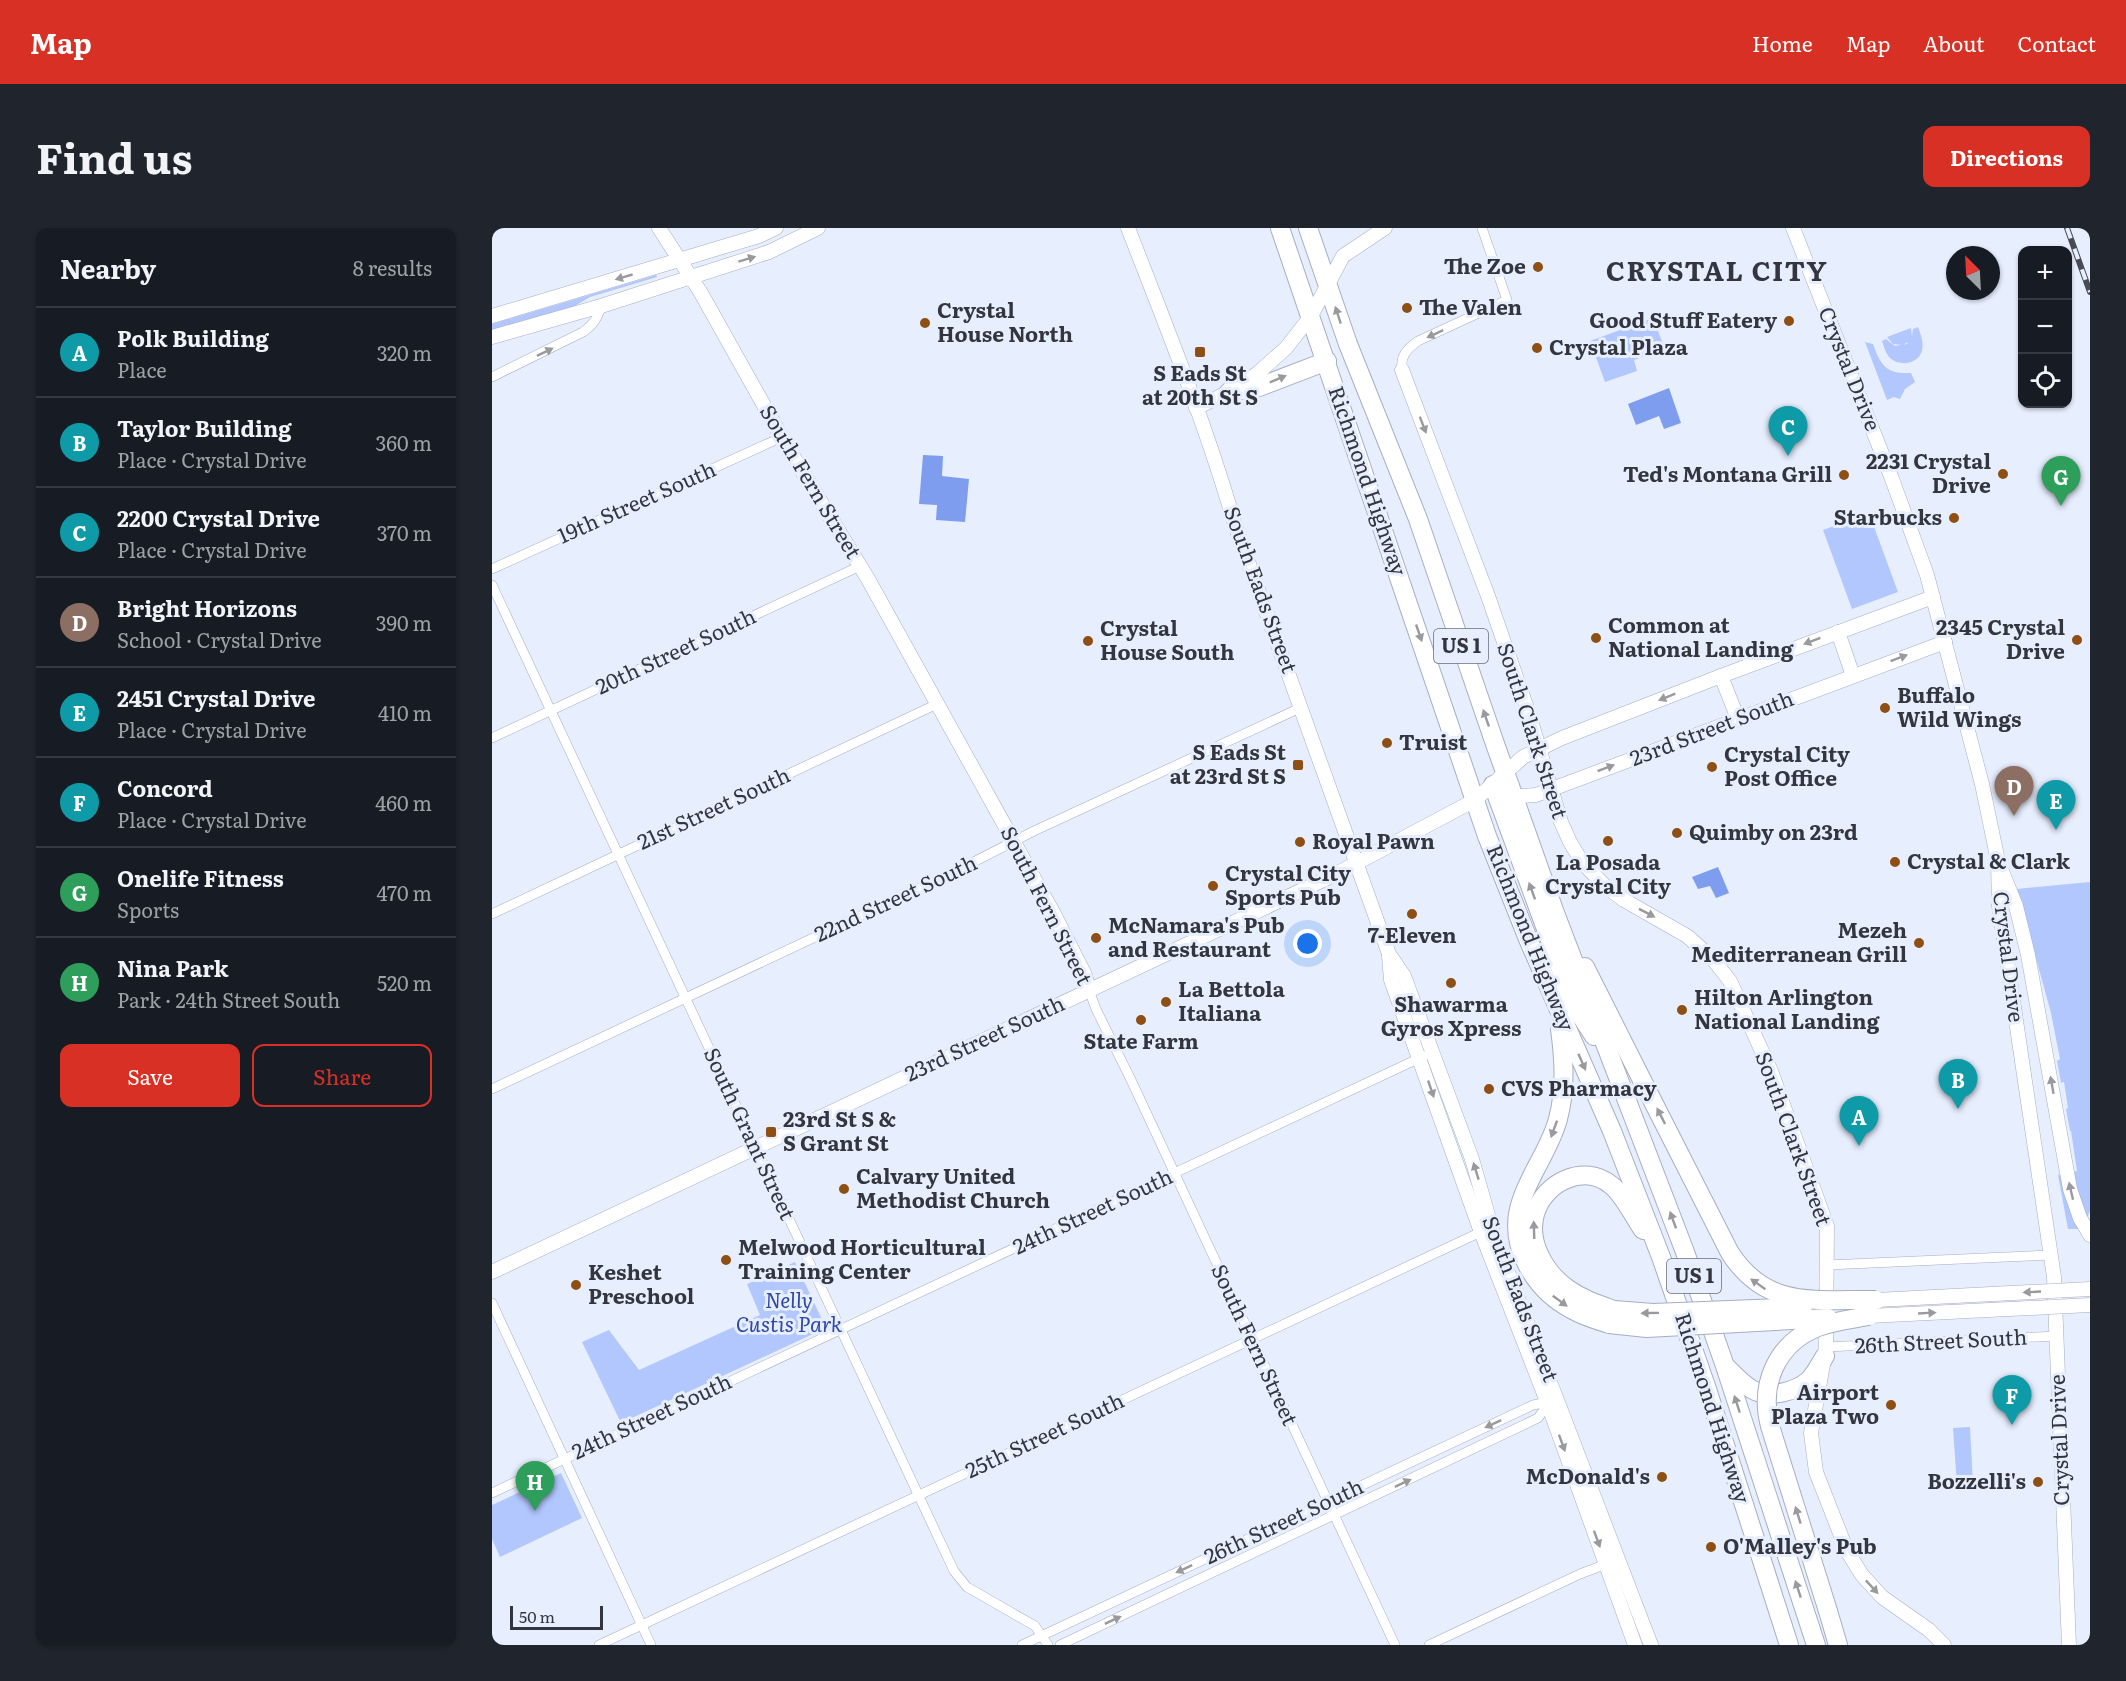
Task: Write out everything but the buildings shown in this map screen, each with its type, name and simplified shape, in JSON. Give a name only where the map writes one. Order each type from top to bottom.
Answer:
[{"type":"highway","name":"Richmond Highway","points":[[1280,228],[1475,800],[1516,911],[1612,1131],[1661,1257],[1790,1645]]},
{"type":"highway","name":"Richmond Highway","points":[[1308,228],[1348,344],[1418,519],[1502,788],[1555,913],[1670,1210],[1725,1366],[1816,1645]]},
{"type":"highway","points":[[1229,392],[1259,387],[1327,361]]},
{"type":"highway","points":[[1502,788],[1574,1005],[1609,1057]]},
{"type":"highway","points":[[1555,913],[1598,990],[1730,1253],[1741,1269],[1755,1282],[1772,1292],[1793,1298],[1872,1308]]},
{"type":"highway","points":[[1558,1009],[1564,1060],[1561,1106],[1551,1137],[1521,1203],[1517,1224],[1519,1243],[1530,1270],[1550,1294],[1581,1314],[1612,1317],[1647,1328],[1872,1308]]},
{"type":"highway","points":[[1612,1317],[1566,1288],[1556,1280],[1542,1261],[1534,1242],[1533,1222],[1539,1203],[1545,1195],[1560,1181],[1578,1175],[1608,1182],[1618,1193],[1661,1257]]},
{"type":"highway","points":[[1838,1645],[1770,1426],[1766,1407],[1767,1390],[1775,1365],[1786,1348],[1821,1326],[1872,1308]]},
{"type":"highway","points":[[1725,1366],[1752,1389],[1762,1393],[1775,1393],[1804,1384],[1814,1374],[1825,1352]]},
{"type":"street","name":"South Fern Street","points":[[659,228],[681,260],[782,437],[860,566],[1083,970],[1096,1009],[1395,1645]]},
{"type":"street","points":[[492,316],[759,236],[776,228]]},
{"type":"street","points":[[492,337],[601,306],[769,252],[818,228]]},
{"type":"street","name":"South Eads Street","points":[[1128,228],[1223,483],[1235,525],[1389,954],[1391,980],[1472,1159],[1486,1230],[1613,1562],[1651,1645]]},
{"type":"street","points":[[1196,408],[1229,392],[1258,373],[1286,348],[1311,316],[1342,256],[1384,228]]},
{"type":"street","points":[[1402,370],[1403,357],[1418,341],[1507,300],[1482,228]]},
{"type":"street","name":"Crystal Drive","points":[[1793,228],[1893,479],[1927,575],[1978,765],[1998,861],[1999,906],[2051,1255],[2069,1645]]},
{"type":"street","points":[[492,377],[583,332],[592,326],[601,306]]},
{"type":"street","name":"South Clark Street","points":[[1402,370],[1488,596],[1528,711],[1565,832],[1575,852],[1590,872],[1624,900],[1678,930],[1697,943],[1712,958],[1730,981],[1778,1085],[1827,1226],[1825,1352],[1812,1416],[1812,1449],[1816,1472],[1843,1542],[1856,1567],[1890,1604],[1929,1630],[1944,1645]]},
{"type":"street","name":"19th Street South","points":[[492,569],[782,437]]},
{"type":"street","name":"20th Street South","points":[[492,738],[860,566]]},
{"type":"street","name":"South Grant Street","points":[[492,585],[954,1571],[967,1587],[1035,1626],[1048,1645]]},
{"type":"street","points":[[1502,788],[1523,757],[1562,738],[1933,597]]},
{"type":"street","points":[[1838,632],[1853,675]]},
{"type":"street","name":"23rd Street South","points":[[492,1272],[1356,863],[1502,788],[1536,795],[1945,642]]},
{"type":"street","points":[[1721,676],[1738,719]]},
{"type":"street","name":"21st Street South","points":[[492,914],[937,704]]},
{"type":"street","name":"22nd Street South","points":[[492,1089],[1300,708]]},
{"type":"street","points":[[1998,861],[2016,906],[2028,955],[2072,1198],[2090,1234]]},
{"type":"street","name":"24th Street South","points":[[492,1493],[1426,1055]]},
{"type":"street","name":"25th Street South","points":[[599,1645],[1486,1230]]},
{"type":"street","points":[[1827,1265],[2051,1255]]},
{"type":"street","points":[[1872,1308],[2090,1289]]},
{"type":"street","points":[[492,1303],[651,1645]]},
{"type":"street","points":[[1872,1308],[2090,1305]]},
{"type":"street","name":"26th Street South","points":[[1825,1352],[2056,1336]]},
{"type":"street","name":"26th Street South","points":[[1022,1645],[1533,1405],[1553,1401]]},
{"type":"street","name":"26th Street South","points":[[1060,1645],[1538,1418],[1553,1401]]},
{"type":"street","points":[[1429,1645],[1613,1562]]},
{"type":"street","name":"South Eads Street","points":[[1613,1562],[1635,1645]]},
{"type":"green space","points":[[656,275],[657,277],[590,297],[570,309],[492,331],[492,324]]},
{"type":"green space","points":[[1653,318],[1665,349],[1634,360],[1637,371],[1605,382],[1590,341]]},
{"type":"green space","points":[[1918,327],[1923,345],[1917,359],[1908,363],[1894,361],[1887,354],[1882,341],[1886,339],[1895,346],[1902,345],[1893,344],[1887,337],[1911,328],[1912,337],[1913,329]]},
{"type":"green space","points":[[1865,342],[1873,344],[1882,363],[1890,370],[1911,373],[1915,382],[1905,389],[1900,399],[1894,397],[1887,400]]},
{"type":"green space","points":[[1869,513],[1898,592],[1852,609],[1823,530]]},
{"type":"green space","points":[[2090,882],[2090,1211],[2078,1229],[2068,1229],[2058,1175],[2077,1171],[2066,1109],[2068,1108],[2064,1082],[2061,1083],[2057,1061],[2060,1059],[2051,1013],[2017,889]]},
{"type":"green space","name":"Nelly Custis Park","points":[[795,1262],[826,1328],[621,1423],[582,1342],[609,1330],[639,1370],[760,1315],[747,1284]]},
{"type":"green space","points":[[1970,1427],[1973,1484],[1957,1485],[1953,1428]]},
{"type":"green space","points":[[561,1473],[582,1518],[500,1557],[492,1539],[492,1505]]},
{"type":"shaded area","points":[[1669,388],[1681,423],[1664,429],[1659,416],[1636,425],[1628,404]]},
{"type":"shaded area","points":[[923,455],[943,456],[942,476],[969,479],[965,522],[936,520],[937,505],[919,504]]},
{"type":"shaded area","points":[[1718,867],[1729,893],[1716,898],[1710,886],[1698,889],[1692,877]]},
{"type":"railway","points":[[2067,228],[2090,292]]},
{"type":"place","name":"The Zoe","points":[[1538,267]]},
{"type":"place","name":"The Valen","points":[[1407,308]]},
{"type":"place","name":"Good Stuff Eatery","points":[[1789,321]]},
{"type":"place","name":"Crystal House North","points":[[925,323]]},
{"type":"place","name":"Crystal Plaza","points":[[1537,348]]},
{"type":"place","name":"S Eads St at 20th St S","points":[[1200,352]]},
{"type":"place","name":"2200 Crystal Drive","points":[[1788,456]]},
{"type":"place","name":"2231 Crystal Drive","points":[[2003,474]]},
{"type":"place","name":"Ted's Montana Grill","points":[[1844,475]]},
{"type":"place","name":"Onelife Fitness","points":[[2061,506]]},
{"type":"place","name":"Starbucks","points":[[1954,518]]},
{"type":"place","name":"Common at National Landing","points":[[1596,638]]},
{"type":"place","name":"2345 Crystal Drive","points":[[2077,640]]},
{"type":"place","name":"Crystal House South","points":[[1088,641]]},
{"type":"place","name":"Buffalo Wild Wings","points":[[1885,708]]},
{"type":"place","name":"Truist","points":[[1387,743]]},
{"type":"place","name":"S Eads St at 23rd St S","points":[[1298,765]]},
{"type":"place","name":"Crystal City Post Office","points":[[1712,767]]},
{"type":"place","name":"Bright Horizons","points":[[2014,816]]},
{"type":"place","name":"2451 Crystal Drive","points":[[2056,830]]},
{"type":"place","name":"Quimby on 23rd","points":[[1677,833]]},
{"type":"place","name":"La Posada Crystal City","points":[[1608,841]]},
{"type":"place","name":"Royal Pawn","points":[[1300,842]]},
{"type":"place","name":"Crystal & Clark","points":[[1895,862]]},
{"type":"place","name":"Crystal City Sports Pub","points":[[1213,886]]},
{"type":"place","name":"7-Eleven","points":[[1412,914]]},
{"type":"place","name":"McNamara's Pub and Restaurant","points":[[1096,938]]},
{"type":"place","name":"Mezeh Mediterranean Grill","points":[[1919,943]]},
{"type":"place","name":"Shawarma Gyros Xpress","points":[[1451,983]]},
{"type":"place","name":"La Bettola Italiana","points":[[1166,1002]]},
{"type":"place","name":"Hilton Arlington National Landing","points":[[1682,1010]]},
{"type":"place","name":"State Farm","points":[[1141,1020]]},
{"type":"place","name":"CVS Pharmacy","points":[[1489,1089]]},
{"type":"place","name":"Taylor Building","points":[[1958,1109]]},
{"type":"place","name":"23rd St S & S Grant St","points":[[771,1132]]},
{"type":"place","name":"Polk Building","points":[[1859,1146]]},
{"type":"place","name":"Calvary United Methodist Church","points":[[844,1189]]},
{"type":"place","name":"Melwood Horticultural Training Center","points":[[726,1260]]},
{"type":"place","name":"Keshet Preschool","points":[[576,1285]]},
{"type":"place","name":"Airport Plaza Two","points":[[1891,1405]]},
{"type":"place","name":"Concord","points":[[2012,1425]]},
{"type":"place","name":"McDonald's","points":[[1662,1477]]},
{"type":"place","name":"Bozzelli's","points":[[2038,1482]]},
{"type":"place","name":"Nina Park","points":[[535,1511]]},
{"type":"place","name":"O'Malley's Pub","points":[[1711,1547]]},
{"type":"district","name":"CRYSTAL CITY","points":[[1717,272]]}]
